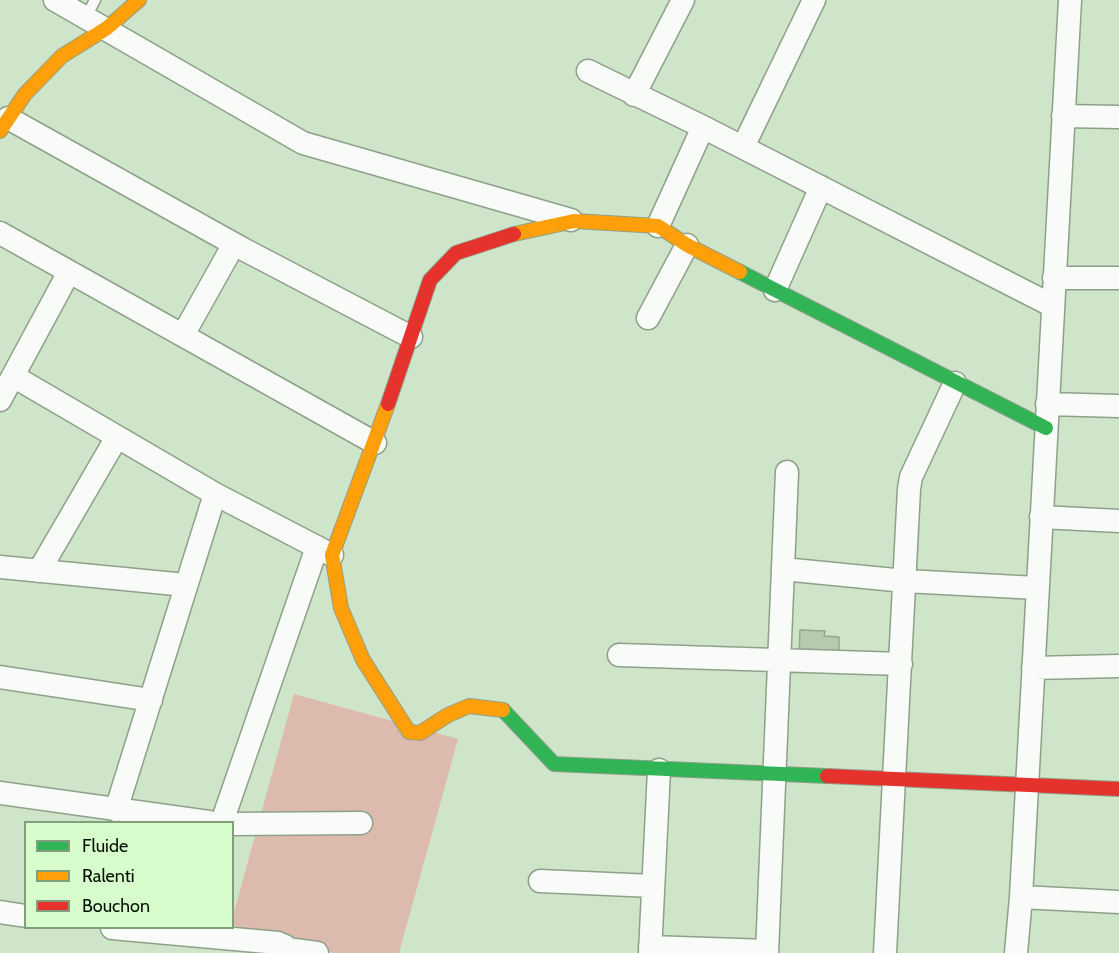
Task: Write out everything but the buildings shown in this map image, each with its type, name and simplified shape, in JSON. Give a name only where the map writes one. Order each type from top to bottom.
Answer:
[{"type":"street","points":[[55,0],[91,9],[107,28],[303,143],[574,221],[658,226],[687,246],[1046,428]]},
{"type":"street","points":[[139,0],[107,28],[62,56],[37,81],[3,124],[411,337]]},
{"type":"street","points":[[634,95],[683,0]]},
{"type":"street","points":[[743,147],[814,0]]},
{"type":"street","points":[[1016,953],[1022,897],[1026,785],[1070,0]]},
{"type":"street","points":[[588,71],[743,147],[1053,306]]},
{"type":"street","points":[[1063,116],[1119,117]]},
{"type":"street","points":[[658,226],[703,127]]},
{"type":"street","points":[[775,290],[821,187]]},
{"type":"street","points":[[222,821],[324,550],[375,443],[430,280],[456,252],[518,233],[574,221]]},
{"type":"street","points":[[0,233],[375,443]]},
{"type":"street","points":[[183,335],[234,244]]},
{"type":"street","points":[[648,318],[687,246]]},
{"type":"street","points":[[0,400],[69,272]]},
{"type":"street","points":[[1054,278],[1119,278]]},
{"type":"street","points":[[13,376],[215,494],[324,550],[341,608],[363,660],[409,732],[420,733],[448,715],[469,706],[486,706],[504,710],[554,764],[1119,789]]},
{"type":"street","points":[[885,953],[911,477],[955,383]]},
{"type":"street","points":[[1047,404],[1119,406]]},
{"type":"street","points":[[39,571],[117,437]]},
{"type":"street","points":[[659,770],[650,950],[767,952],[787,472]]},
{"type":"street","points":[[116,810],[215,494]]},
{"type":"street","points":[[1041,517],[1119,521]]},
{"type":"street","points":[[0,567],[186,585]]},
{"type":"street","points":[[783,569],[905,581],[1037,588]]},
{"type":"street","points":[[619,655],[901,664]]},
{"type":"street","points":[[1033,668],[1119,666]]},
{"type":"street","points":[[0,677],[151,700]]},
{"type":"street","points":[[0,793],[200,821]]},
{"type":"street","points":[[234,824],[361,823]]},
{"type":"street","points":[[540,881],[653,886]]},
{"type":"street","points":[[1022,897],[1119,902]]},
{"type":"street","points":[[0,912],[24,916]]},
{"type":"street","points":[[118,929],[160,943],[217,933],[278,943],[287,951],[316,953]]},
{"type":"shaded area","points":[[294,694],[458,739],[399,953],[334,953],[234,925],[234,912]]},
{"type":"traffic: fast","points":[[740,272],[1046,428]]},
{"type":"traffic: fast","points":[[503,710],[554,764],[827,776]]},
{"type":"traffic: slow","points":[[0,131],[25,94],[62,56],[107,28],[139,0]]},
{"type":"traffic: slow","points":[[514,234],[574,221],[658,226],[687,245],[740,272]]},
{"type":"traffic: slow","points":[[388,404],[332,555],[341,608],[363,660],[409,732],[420,733],[448,715],[469,706],[503,710]]},
{"type":"traffic: jam","points":[[388,404],[430,280],[456,253],[514,234]]},
{"type":"traffic: jam","points":[[827,776],[1119,789]]}]
